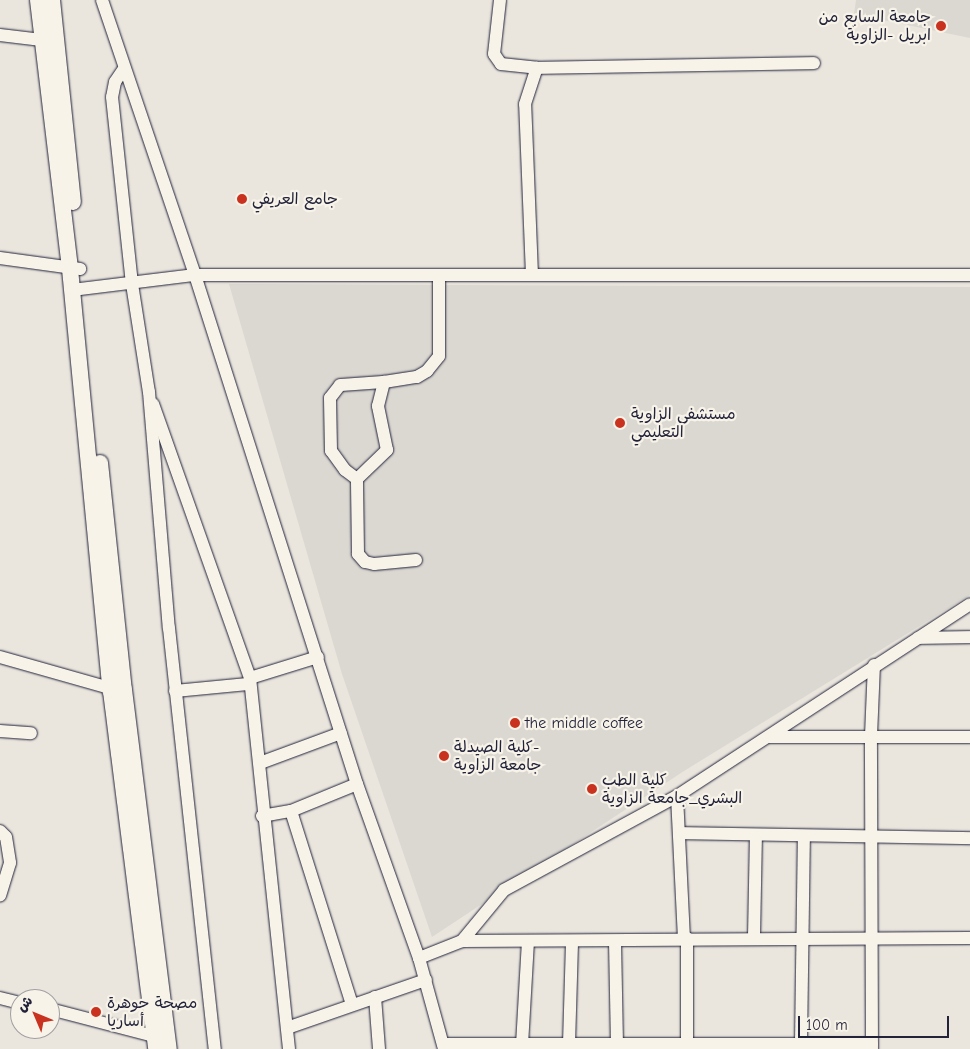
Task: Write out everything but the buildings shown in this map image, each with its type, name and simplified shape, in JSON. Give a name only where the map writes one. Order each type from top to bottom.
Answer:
[{"type":"main road","points":[[38,0],[75,269]]},
{"type":"main road","points":[[52,0],[75,269],[117,690],[162,1043]]},
{"type":"street","points":[[102,0],[123,70],[195,275],[357,784],[419,958],[444,1046],[802,1043],[872,1046],[871,736],[874,665]]},
{"type":"street","points":[[500,0],[494,54],[502,64],[537,68],[814,63]]},
{"type":"street","points":[[0,36],[42,40]]},
{"type":"street","points":[[532,275],[525,104],[537,68]]},
{"type":"street","points":[[123,70],[115,82],[112,97],[132,284],[149,392],[175,691],[215,1049]]},
{"type":"street","points":[[0,258],[75,269]]},
{"type":"street","points":[[77,289],[132,284],[195,275],[970,275]]},
{"type":"street","points":[[357,479],[344,470],[331,450],[330,398],[340,385],[384,382],[417,377],[427,371],[439,356],[439,275]]},
{"type":"street","points":[[384,382],[378,406],[387,450],[357,479],[358,554],[365,562],[374,564],[416,560]]},
{"type":"street","points":[[149,392],[249,681],[260,764],[262,816],[289,1049]]},
{"type":"street","points":[[462,941],[504,890],[677,796],[874,665],[970,604]]},
{"type":"street","points":[[918,638],[970,637]]},
{"type":"street","points":[[0,657],[117,690]]},
{"type":"street","points":[[175,691],[249,681],[318,657]]},
{"type":"street","points":[[0,731],[32,733]]},
{"type":"street","points":[[260,764],[341,733]]},
{"type":"street","points":[[768,737],[970,737]]},
{"type":"street","points":[[262,816],[291,811],[357,784]]},
{"type":"street","points":[[677,796],[681,833],[687,1045]]},
{"type":"street","points":[[291,811],[352,1005]]},
{"type":"street","points":[[0,831],[6,837],[10,863],[0,895]]},
{"type":"street","points":[[681,833],[756,837],[872,836],[970,838]]},
{"type":"street","points":[[802,1043],[804,836]]},
{"type":"street","points":[[754,936],[756,837]]},
{"type":"street","points":[[419,958],[462,941],[615,941],[754,936],[970,938]]},
{"type":"street","points":[[522,1045],[528,941]]},
{"type":"street","points":[[569,1044],[572,941]]},
{"type":"street","points":[[615,941],[617,1044]]},
{"type":"street","points":[[287,1028],[426,980]]},
{"type":"street","points":[[375,997],[379,1049]]},
{"type":"street","points":[[60,1012],[162,1043]]},
{"type":"shaded area","name":"جامعة السابع من ابريل -الزاوية","points":[[856,0],[970,0],[970,38],[854,14]]},
{"type":"shaded area","name":"مستشفى الزاوية التعليمي","points":[[229,284],[970,287],[970,595],[684,771],[432,937],[342,674]]},
{"type":"place","name":"جامعة السابع من ابريل -الزاوية","points":[[941,26]]},
{"type":"place","name":"جامع العريفي","points":[[242,199]]},
{"type":"place","name":"مستشفى الزاوية التعليمي","points":[[620,423]]},
{"type":"place","name":"the middle coffee","points":[[515,723]]},
{"type":"place","name":"كلية الصيدلة- جامعة الزاوية","points":[[444,756]]},
{"type":"place","name":"كلية الطب البشري_جامعة الزاوية","points":[[592,789]]},
{"type":"place","name":"مصحة جوهرة أساريا","points":[[96,1012]]}]
